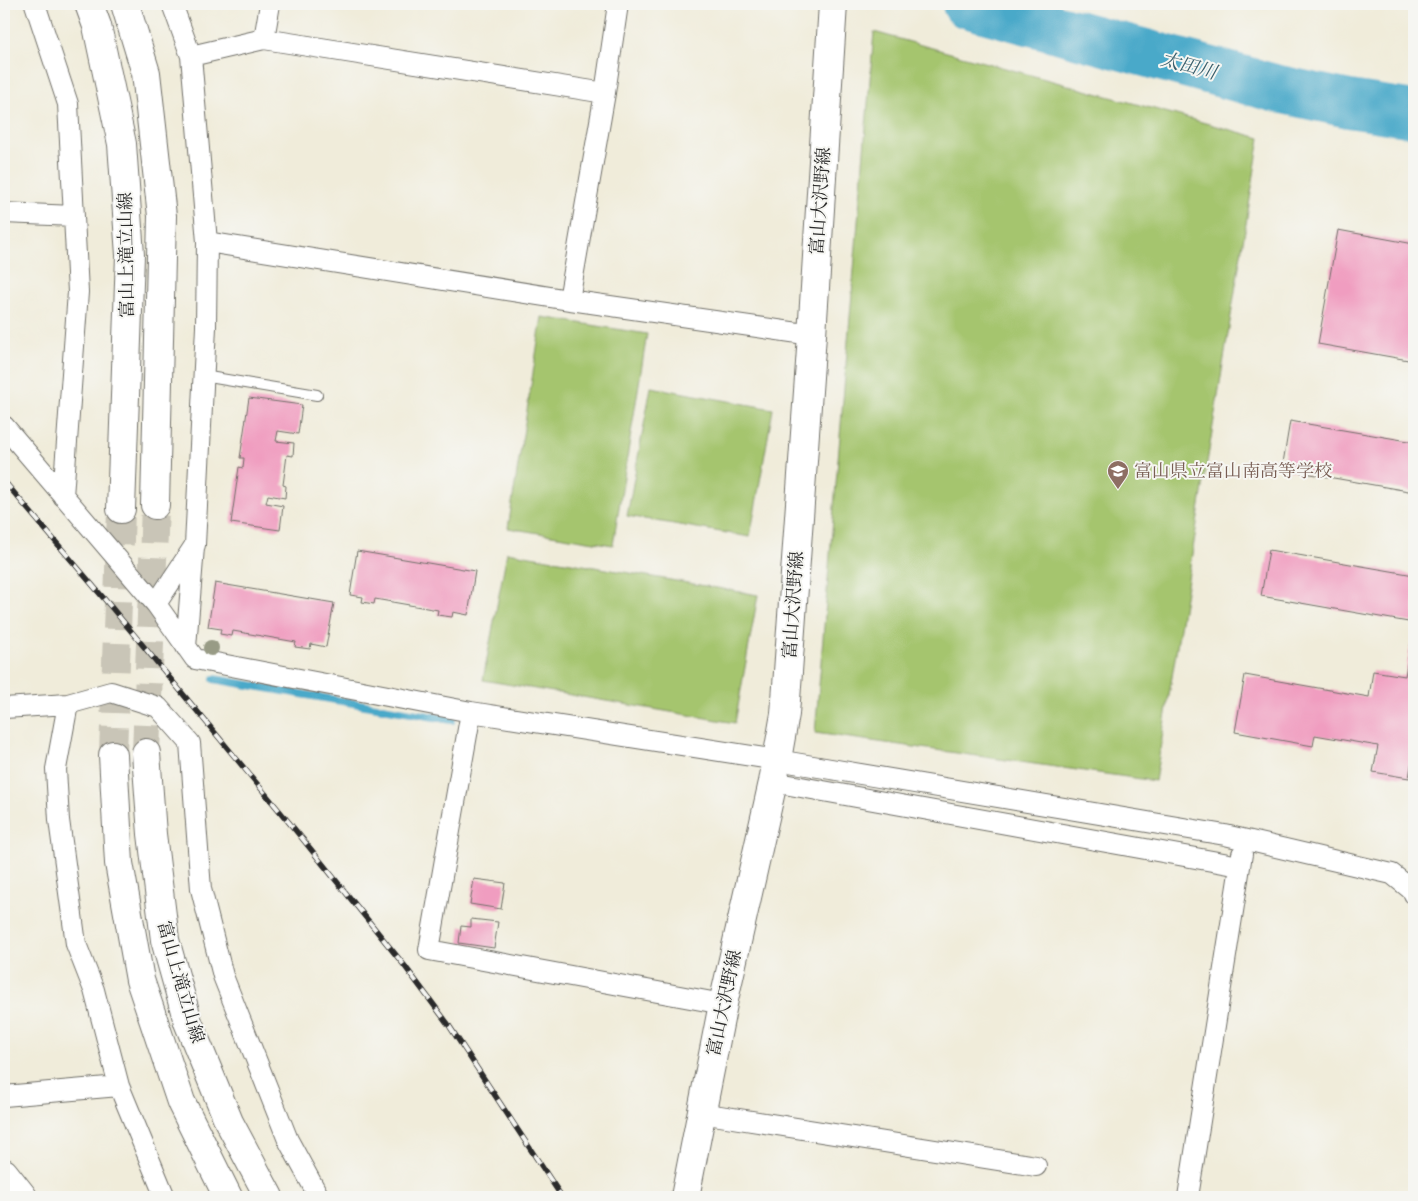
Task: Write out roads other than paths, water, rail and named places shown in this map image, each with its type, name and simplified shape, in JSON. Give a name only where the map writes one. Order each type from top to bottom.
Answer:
[{"type":"main road","name":"富山上滝立山線","points":[[89,4],[97,26],[122,144],[130,255],[120,509]]},
{"type":"main road","name":"富山上滝立山線","points":[[125,4],[146,72],[162,216],[155,505]]},
{"type":"main road","name":"富山大沢野線","points":[[684,1197],[723,1004],[775,771],[785,714],[833,4]]},
{"type":"main road","name":"富山上滝立山線","points":[[146,753],[152,834],[165,940],[188,1022],[229,1122],[269,1197]]},
{"type":"main road","name":"富山上滝立山線","points":[[114,755],[119,863],[140,980],[181,1102],[228,1197]]},
{"type":"main road","points":[[4,1173],[22,1197]]},
{"type":"street","points":[[35,4],[68,104],[78,292],[63,496]]},
{"type":"street","points":[[172,4],[191,56],[207,242],[206,328],[194,544],[186,647]]},
{"type":"street","points":[[264,39],[270,4]]},
{"type":"street","points":[[569,300],[605,93],[618,4]]},
{"type":"street","points":[[191,56],[264,39],[605,93]]},
{"type":"street","points":[[4,213],[74,216]]},
{"type":"street","points":[[207,242],[569,300],[812,335]]},
{"type":"street","points":[[4,426],[156,604],[195,659],[775,771],[1240,866]]},
{"type":"street","points":[[156,604],[194,544]]},
{"type":"street","points":[[4,708],[68,704],[111,692],[158,707],[190,743],[201,889],[223,976],[288,1140],[319,1197]]},
{"type":"street","points":[[68,704],[56,768],[59,820],[76,944],[94,990],[119,1086],[165,1197]]},
{"type":"street","points":[[471,712],[429,950],[723,1004]]},
{"type":"street","points":[[775,771],[1225,835],[1392,874],[1414,892]]},
{"type":"street","points":[[1188,1197],[1244,840]]},
{"type":"street","points":[[4,1096],[119,1086]]},
{"type":"street","points":[[701,1113],[1036,1166]]},
{"type":"lane","points":[[203,376],[317,395]]},
{"type":"waterway","name":"太田川","points":[[966,4],[1274,88],[1349,104],[1414,114]]},
{"type":"waterway","points":[[214,679],[452,720]]},
{"type":"tunnel","points":[[146,753],[155,505]]},
{"type":"tunnel","points":[[113,755],[121,509]]},
{"type":"railway","points":[[4,481],[112,608],[404,965],[448,1024],[562,1197]]},
{"type":"place","name":"富山県立富山南高等学校","points":[[1118,490]]}]
